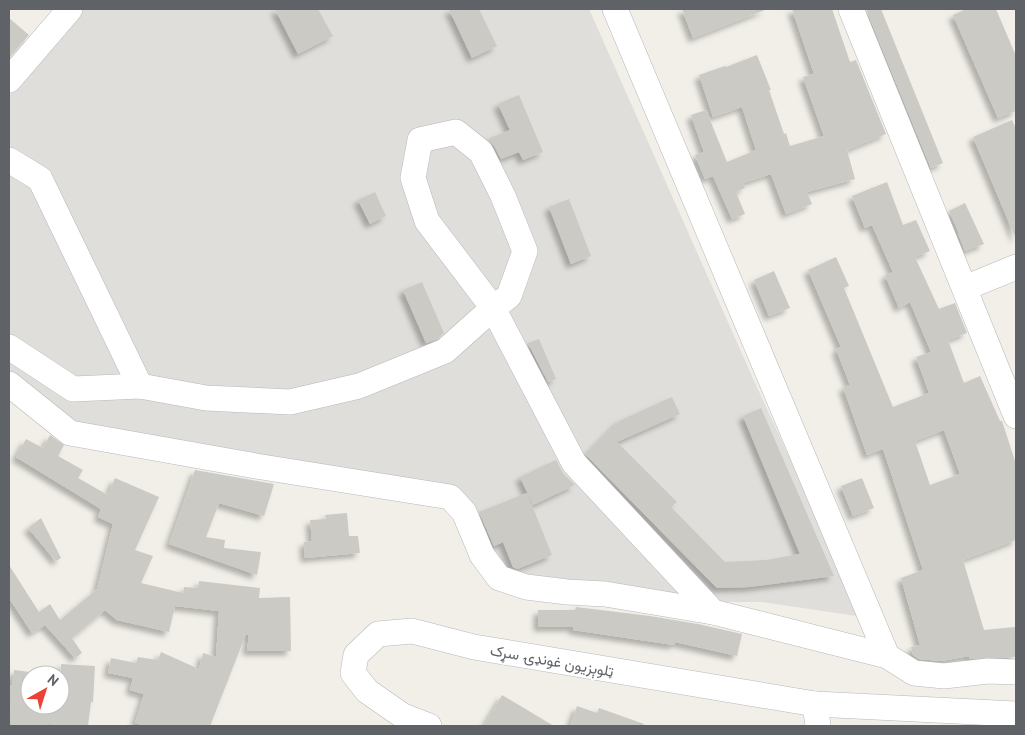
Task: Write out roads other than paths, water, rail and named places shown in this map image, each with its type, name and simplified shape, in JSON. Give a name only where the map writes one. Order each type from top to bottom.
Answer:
[{"type":"street","points":[[9,80],[70,9]]},
{"type":"street","points":[[615,9],[887,656]]},
{"type":"street","points":[[851,9],[1016,416]]},
{"type":"street","points":[[9,346],[73,389],[140,386],[206,398],[290,402],[359,386],[445,351],[493,308],[509,296],[525,251],[503,196],[480,152],[456,132],[420,140],[413,178],[427,221],[493,308],[574,463],[713,612]]},
{"type":"street","points":[[9,160],[40,179],[140,386]]},
{"type":"street","points":[[964,288],[1016,267]]},
{"type":"street","points":[[9,384],[70,433],[262,467],[450,497],[464,512],[482,555],[500,578],[526,587],[605,594],[713,612],[887,656],[914,673],[944,676],[988,672],[1016,672]]},
{"type":"street","name":"ټلوېزيون غونډۍ سړک","points":[[429,726],[403,716],[367,691],[353,673],[356,655],[378,634],[412,631],[474,647],[817,715],[869,707],[1016,714]]}]
